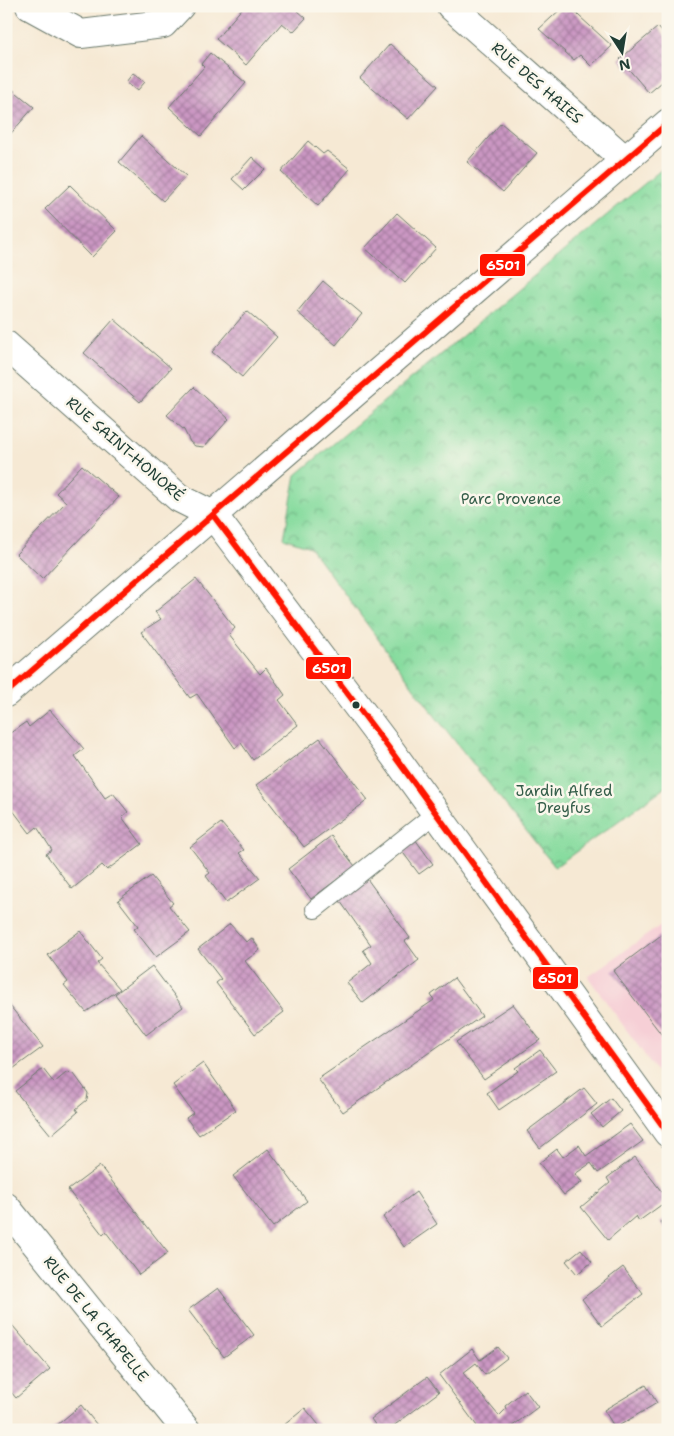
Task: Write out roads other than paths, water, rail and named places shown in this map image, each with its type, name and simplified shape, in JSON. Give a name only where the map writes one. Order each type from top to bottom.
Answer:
[{"type":"street","points":[[30,6],[81,34],[164,24],[180,6]]},
{"type":"street","name":"RUE DES HAIES","points":[[451,6],[624,159]]},
{"type":"street","points":[[6,693],[668,123]]},
{"type":"street","name":"RUE SAINT-HONORÉ","points":[[6,345],[179,498],[214,515],[388,747],[668,1133]]},
{"type":"street","name":"RUE DE LA CHAPELLE","points":[[6,1207],[186,1430]]},
{"type":"lane","points":[[315,909],[436,813]]},
{"type":"park label","name":"Parc Provence","points":[[511,499]]},
{"type":"park label","name":"Jardin Alfred Dreyfus","points":[[564,800]]}]
